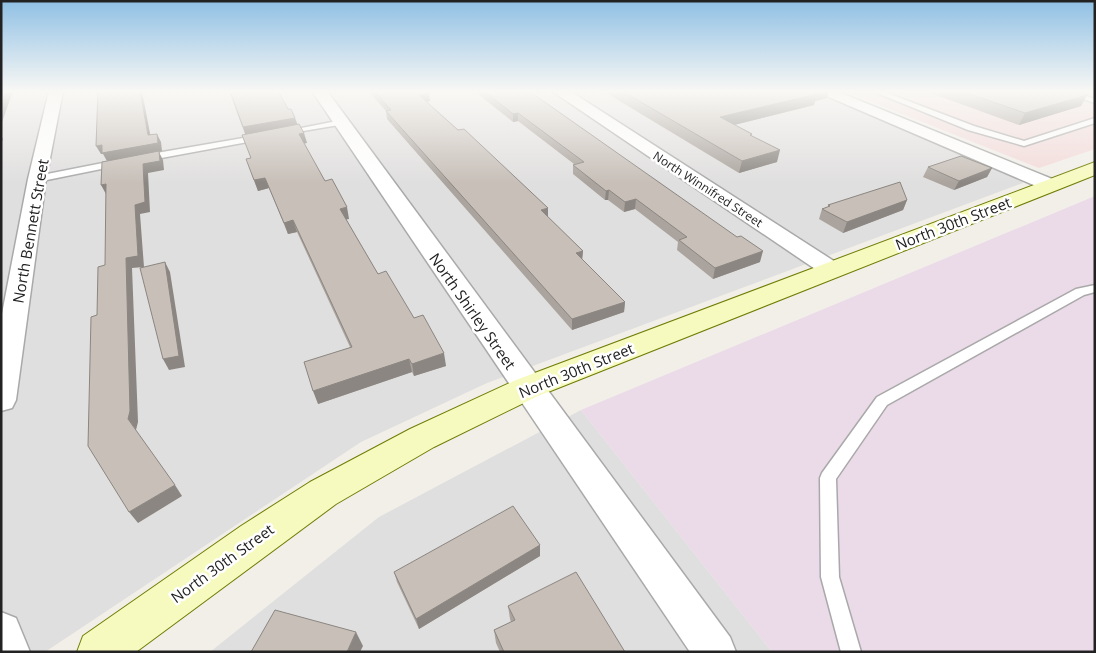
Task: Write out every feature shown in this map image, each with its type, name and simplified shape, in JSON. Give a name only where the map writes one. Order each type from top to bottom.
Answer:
[{"type":"main road","name":"North 30th Street","points":[[99,652],[255,539],[323,493],[414,442],[527,388],[1095,168]]},
{"type":"street","name":"North Bennett Street","points":[[1,400],[37,179],[49,121]]},
{"type":"street","name":"North Winnifred Street","points":[[605,121],[832,270]]},
{"type":"street","points":[[896,121],[1050,185]]},
{"type":"street","name":"North Shirley Street","points":[[342,122],[527,388],[715,652]]},
{"type":"street","points":[[1,633],[9,652]]},
{"type":"lane","points":[[954,121],[1024,144],[1091,121]]},
{"type":"lane","points":[[136,160],[342,122]]},
{"type":"lane","points":[[37,179],[126,162]]},
{"type":"lane","points":[[851,652],[830,577],[828,478],[882,401],[1080,292],[1095,288]]},
{"type":"shaded area","points":[[1,121],[887,121],[1019,177],[1023,183],[487,383],[361,442],[45,652],[1,652]]},
{"type":"shaded area","points":[[921,121],[1095,121],[1095,149],[1039,168]]},
{"type":"shaded area","points":[[1095,196],[1095,652],[772,652],[581,410]]},
{"type":"shaded area","points":[[581,410],[772,652],[210,652],[379,517]]},
{"type":"building","points":[[97,121],[146,121],[148,135],[157,134],[158,143],[102,153],[102,145],[96,146]]},
{"type":"building","points":[[241,121],[275,121],[243,127]]},
{"type":"building","points":[[395,121],[448,121],[458,130],[464,129],[548,208],[541,210],[583,251],[576,253],[625,302],[572,319]]},
{"type":"building","points":[[529,121],[572,121],[737,237],[741,236],[763,251],[715,268],[679,240],[687,237],[636,199],[625,202],[609,190],[606,191],[573,165],[584,162]]},
{"type":"building","points":[[674,121],[728,121],[780,150],[742,161]]},
{"type":"building","points":[[299,124],[304,133],[299,134],[325,181],[332,179],[347,207],[340,209],[378,274],[386,271],[414,318],[423,315],[444,353],[412,364],[409,359],[313,391],[304,362],[352,347],[293,220],[284,223],[265,178],[254,180],[246,159],[251,158],[242,135]]},
{"type":"building","points":[[159,151],[160,161],[143,164],[145,202],[135,205],[138,256],[126,258],[130,411],[128,419],[175,485],[129,512],[88,446],[91,317],[97,315],[98,267],[105,265],[106,184],[101,185],[102,162]]},
{"type":"building","points":[[961,156],[992,168],[959,181],[928,167]]},
{"type":"building","points":[[900,182],[907,200],[847,222],[822,209],[830,206],[828,205]]},
{"type":"building","points":[[165,262],[179,356],[163,359],[140,268]]},
{"type":"building","points":[[513,506],[540,545],[416,619],[394,572]]},
{"type":"building","points":[[576,572],[625,652],[504,652],[494,630],[515,620],[508,606]]},
{"type":"building","points":[[275,610],[356,632],[347,652],[251,652]]}]
